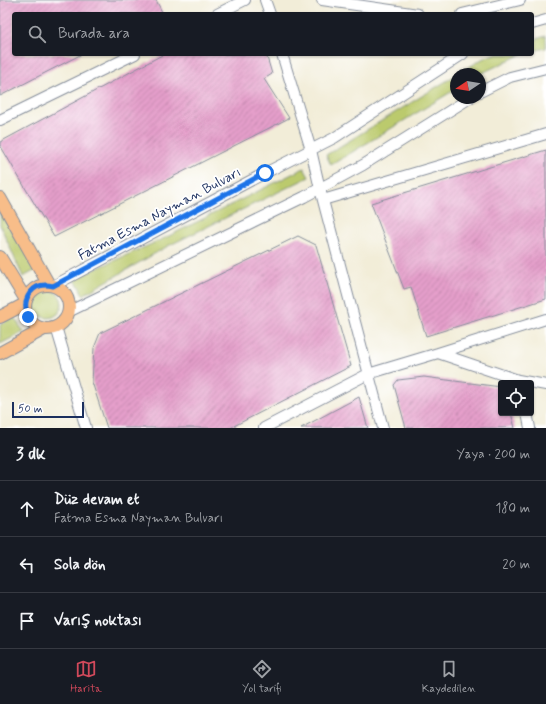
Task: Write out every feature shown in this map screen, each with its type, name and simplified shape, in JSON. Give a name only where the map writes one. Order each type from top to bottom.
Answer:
[{"type":"main road","points":[[0,198],[51,286]]},
{"type":"main road","points":[[0,257],[26,302]]},
{"type":"main road","points":[[0,354],[62,323],[66,318],[69,305],[64,293],[51,286],[42,286],[35,288],[30,293],[26,302],[25,311],[37,327],[50,328]]},
{"type":"main road","points":[[0,317],[26,302]]},
{"type":"street","points":[[221,12],[245,0]]},
{"type":"street","points":[[265,0],[269,12]]},
{"type":"street","points":[[322,0],[404,12]]},
{"type":"street","points":[[470,12],[520,0]]},
{"type":"street","points":[[534,23],[546,20]]},
{"type":"street","points":[[0,120],[131,56]]},
{"type":"street","points":[[283,56],[311,150],[383,428]]},
{"type":"street","name":"Fatma Esma Nayman Bulvarı","points":[[51,286],[334,138],[461,56]]},
{"type":"street","points":[[486,89],[510,76],[546,68]]},
{"type":"street","points":[[68,312],[320,189],[363,165],[460,104]]},
{"type":"street","points":[[323,200],[546,134]]},
{"type":"street","points":[[264,428],[368,374],[546,319]]},
{"type":"street","points":[[50,328],[86,428]]},
{"type":"street","points":[[438,353],[513,380]]},
{"type":"street","points":[[534,384],[546,385]]},
{"type":"street","points":[[527,416],[530,428]]},
{"type":"green space","points":[[546,36],[546,48],[534,51],[534,39]]},
{"type":"green space","points":[[489,56],[518,56],[486,71],[486,68],[468,68]]},
{"type":"green space","points":[[450,79],[450,93],[331,165],[326,155]]},
{"type":"green space","points":[[304,168],[309,177],[168,246],[83,295],[79,286],[73,279],[165,238]]},
{"type":"green space","points":[[0,212],[38,269],[23,277],[0,225]]},
{"type":"green space","points":[[48,290],[58,294],[62,304],[58,314],[48,318],[38,314],[34,304],[38,294]]},
{"type":"green space","points":[[13,316],[24,332],[0,344],[0,325]]},
{"type":"building","points":[[0,0],[156,0],[162,12],[12,12],[12,56],[78,56],[0,96]]},
{"type":"building","points":[[160,56],[267,56],[272,74],[264,79],[289,118],[54,237],[0,145],[0,142]]},
{"type":"building","points":[[546,150],[546,299],[426,336],[411,287],[404,289],[371,203]]},
{"type":"building","points":[[298,236],[316,245],[351,366],[230,428],[107,428],[92,382],[94,348],[100,333]]},
{"type":"building","points":[[424,377],[498,387],[498,416],[512,416],[515,428],[406,428],[394,385],[398,380]]},
{"type":"building","points":[[359,397],[368,428],[301,428]]},
{"type":"route","points":[[28,317],[25,311],[25,304],[30,293],[35,288],[49,285],[53,286],[265,173]]}]
